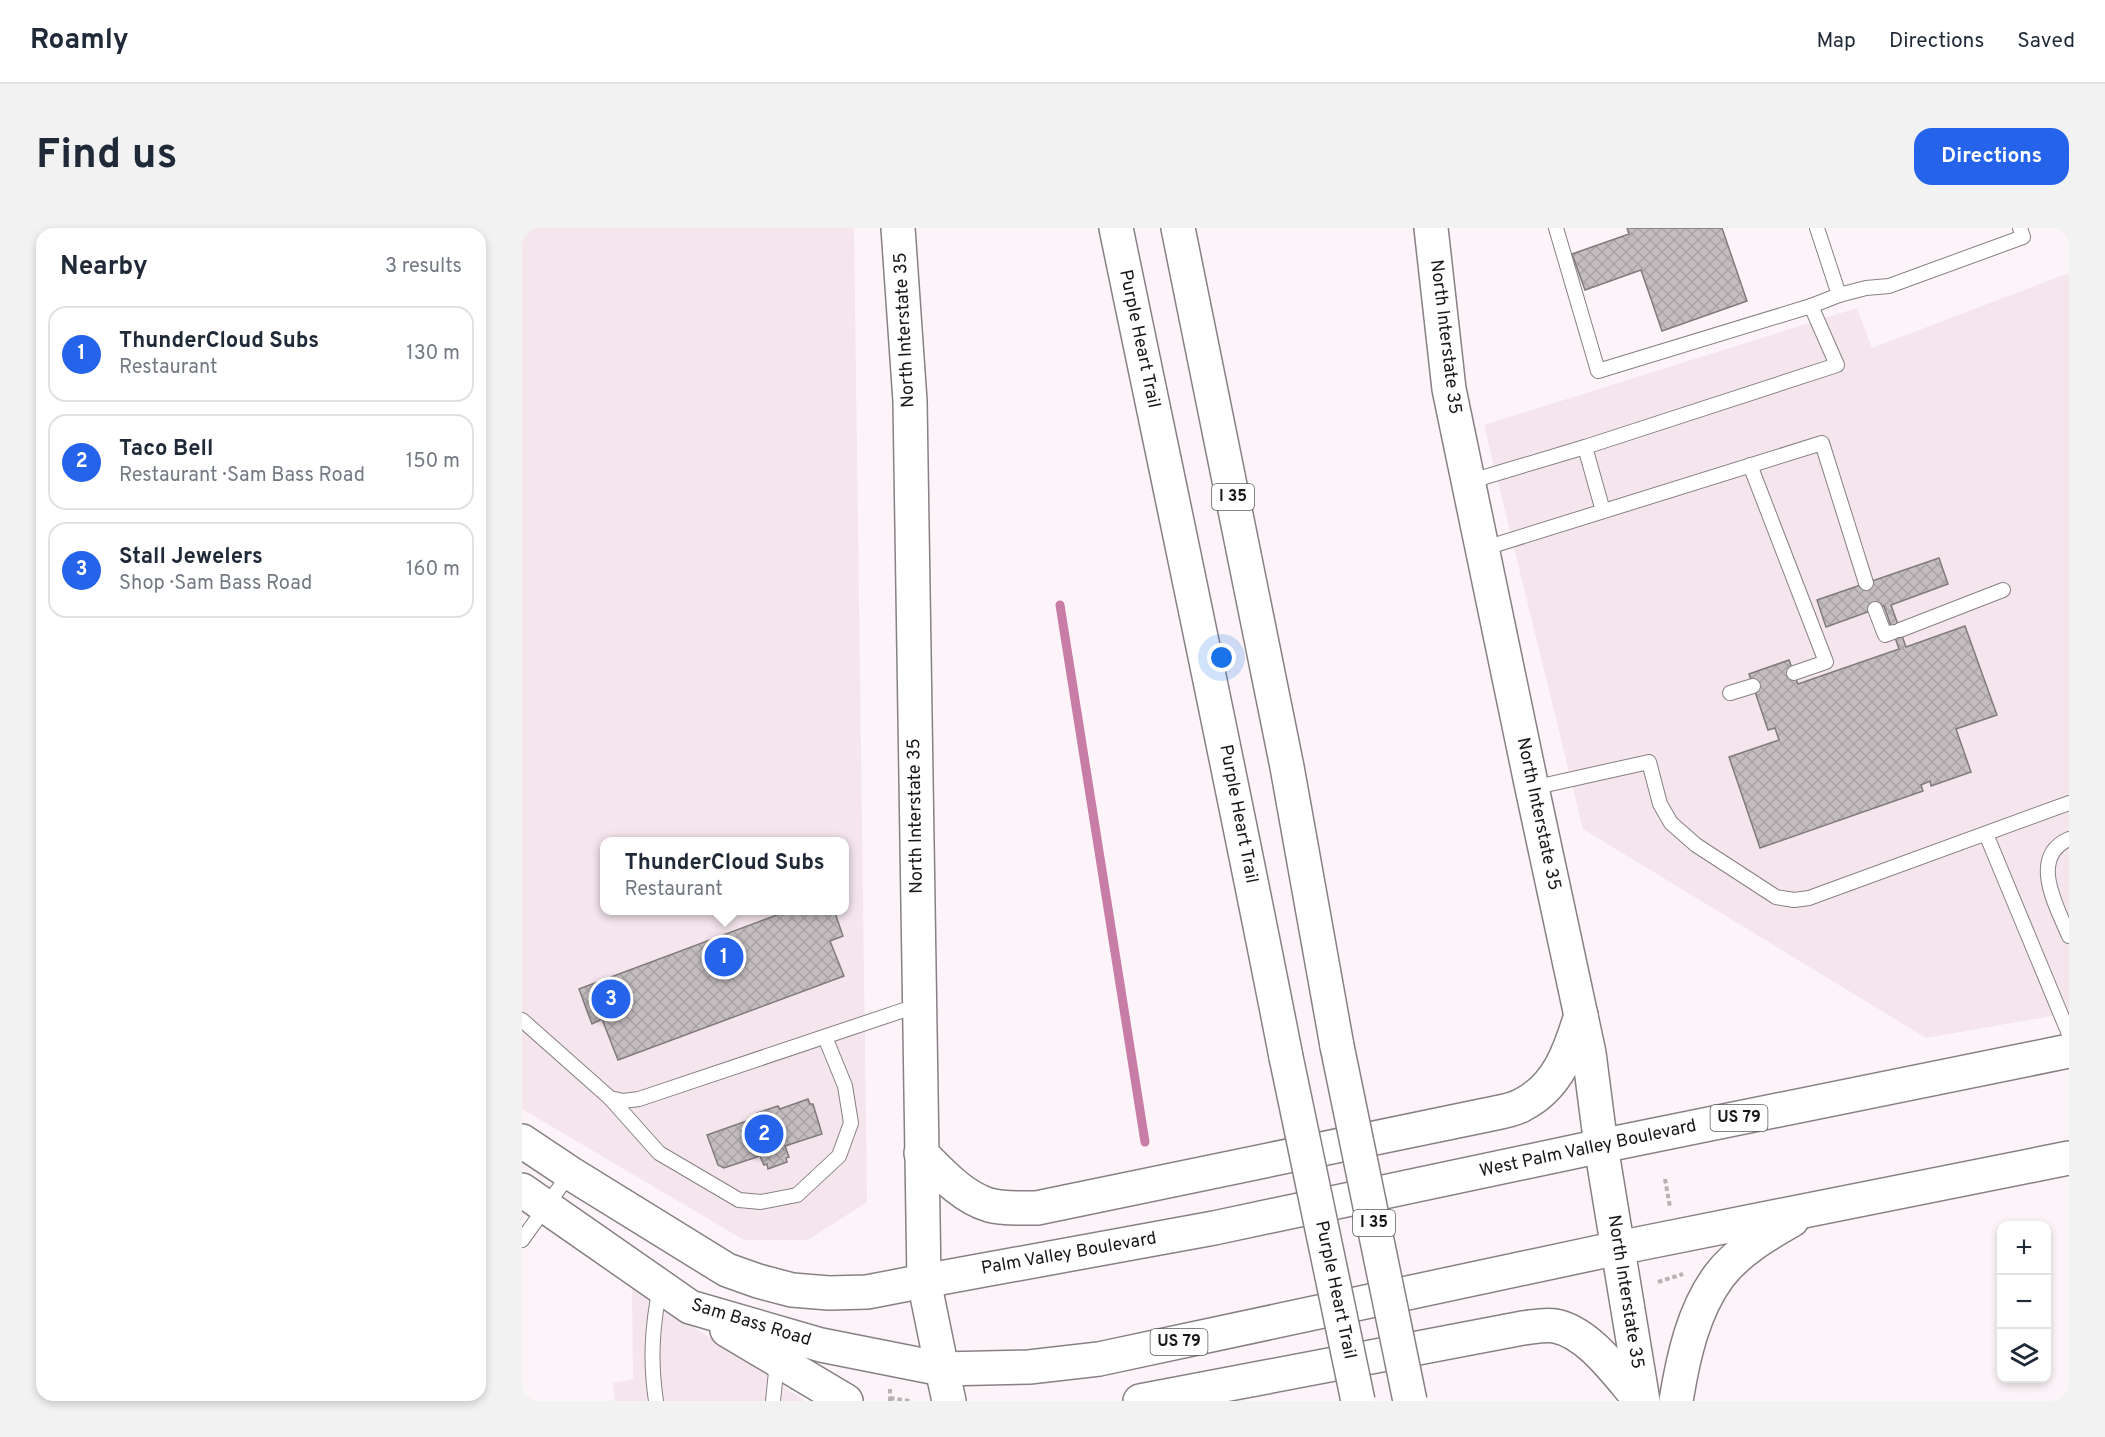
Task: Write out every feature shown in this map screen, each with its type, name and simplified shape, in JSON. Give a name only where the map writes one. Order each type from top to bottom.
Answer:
[{"type":"main road","name":"North Interstate 35","points":[[898,228],[910,401],[924,1281],[949,1401]]},
{"type":"main road","points":[[1103,228],[1152,403]]},
{"type":"main road","name":"Purple Heart Trail","points":[[1116,228],[1183,556],[1233,785],[1286,1057],[1358,1401]]},
{"type":"main road","name":"I 35","points":[[1178,228],[1287,767],[1337,1046],[1410,1401]]},
{"type":"main road","name":"North Interstate 35","points":[[1431,228],[1449,389],[1582,1015],[1642,1401]]},
{"type":"main road","points":[[921,1153],[943,1175],[966,1193],[989,1205],[1037,1208],[1486,1115],[1521,1106],[1542,1093],[1558,1074],[1572,1045],[1582,1015]]},
{"type":"main road","name":"West Palm Valley Boulevard","points":[[1214,1228],[1601,1146],[2069,1051]]},
{"type":"main road","points":[[522,1141],[727,1270],[758,1281],[792,1290],[829,1293],[867,1292],[924,1281]]},
{"type":"main road","name":"US 79","points":[[942,1370],[1029,1366],[1099,1359],[1412,1290],[2069,1158]]},
{"type":"main road","name":"Sam Bass Road","points":[[534,1198],[690,1307],[821,1345],[942,1370]]},
{"type":"main road","points":[[1676,1401],[1690,1337],[1702,1305],[1720,1275],[1742,1252],[1760,1239],[1814,1208]]},
{"type":"main road","name":"Palm Valley Boulevard","points":[[924,1281],[1214,1228]]},
{"type":"main road","points":[[690,1307],[846,1401]]},
{"type":"main road","points":[[1140,1401],[1523,1328],[1554,1325],[1576,1334],[1596,1351],[1642,1401]]},
{"type":"lane","points":[[1556,228],[1599,371],[1811,306],[1839,295],[1866,288],[1889,286],[2023,237],[2020,228]]},
{"type":"lane","points":[[1817,228],[1839,295]]},
{"type":"lane","points":[[1468,482],[1585,447],[1837,365],[1811,306]]},
{"type":"lane","points":[[1482,549],[1822,442],[1866,583]]},
{"type":"lane","points":[[1585,447],[1603,511]]},
{"type":"lane","points":[[1750,465],[1826,662],[1794,673]]},
{"type":"lane","points":[[1875,609],[1885,634],[2002,590]]},
{"type":"lane","points":[[1730,693],[1753,686]]},
{"type":"lane","points":[[1532,788],[1649,762],[1660,804],[1671,823],[1696,845],[1776,897],[1794,900],[1809,898],[2069,803]]},
{"type":"lane","points":[[1986,834],[2069,1034]]},
{"type":"lane","points":[[2069,839],[2057,844],[2051,852],[2048,866],[2048,882],[2069,936]]},
{"type":"lane","points":[[2055,997],[2069,992]]},
{"type":"lane","points":[[610,1098],[623,1101],[639,1099],[920,1005]]},
{"type":"lane","points":[[522,1020],[610,1098],[659,1153],[739,1200],[761,1202],[797,1195],[839,1156],[852,1123],[845,1086],[825,1037]]},
{"type":"lane","points":[[522,1240],[534,1198],[570,1173]]},
{"type":"lane","points":[[656,1401],[652,1371],[653,1322],[660,1287]]},
{"type":"lane","points":[[773,1401],[777,1360]]},
{"type":"path","points":[[1665,1179],[1671,1209]]},
{"type":"path","points":[[1658,1282],[1689,1271]]},
{"type":"path","points":[[890,1398],[910,1401]]},
{"type":"shaded area","points":[[522,228],[854,228],[867,1202],[808,1240],[744,1240],[522,1109]]},
{"type":"shaded area","points":[[2069,273],[2069,1013],[1926,1038],[1583,829],[1484,425],[1857,308],[1872,348]]},
{"type":"shaded area","points":[[632,1286],[805,1401],[615,1401],[613,1383],[633,1379]]},
{"type":"building","points":[[1627,228],[1722,228],[1747,301],[1662,331],[1641,270],[1585,290],[1572,254],[1629,234]]},
{"type":"building","points":[[1939,558],[1948,584],[1891,605],[1906,647],[1965,626],[1997,715],[1956,729],[1971,772],[1931,786],[1930,781],[1921,785],[1923,791],[1760,848],[1729,757],[1779,740],[1775,728],[1768,730],[1749,674],[1789,660],[1798,684],[1899,649],[1884,606],[1826,627],[1817,600]]},
{"type":"building","points":[[777,915],[836,915],[843,936],[830,941],[844,976],[618,1060],[602,1019],[592,1024],[579,989]]},
{"type":"building","points":[[808,1099],[810,1104],[813,1104],[822,1134],[785,1146],[789,1157],[786,1158],[787,1162],[768,1169],[760,1156],[724,1168],[718,1165],[707,1135],[758,1117],[757,1113],[778,1106],[780,1109]]},
{"type":"waterway","points":[[1060,605],[1145,1142]]},
{"type":"place","name":"ThunderCloud Subs","points":[[724,957]]},
{"type":"place","name":"Stall Jewelers","points":[[611,999]]},
{"type":"place","name":"Taco Bell","points":[[764,1134]]}]
